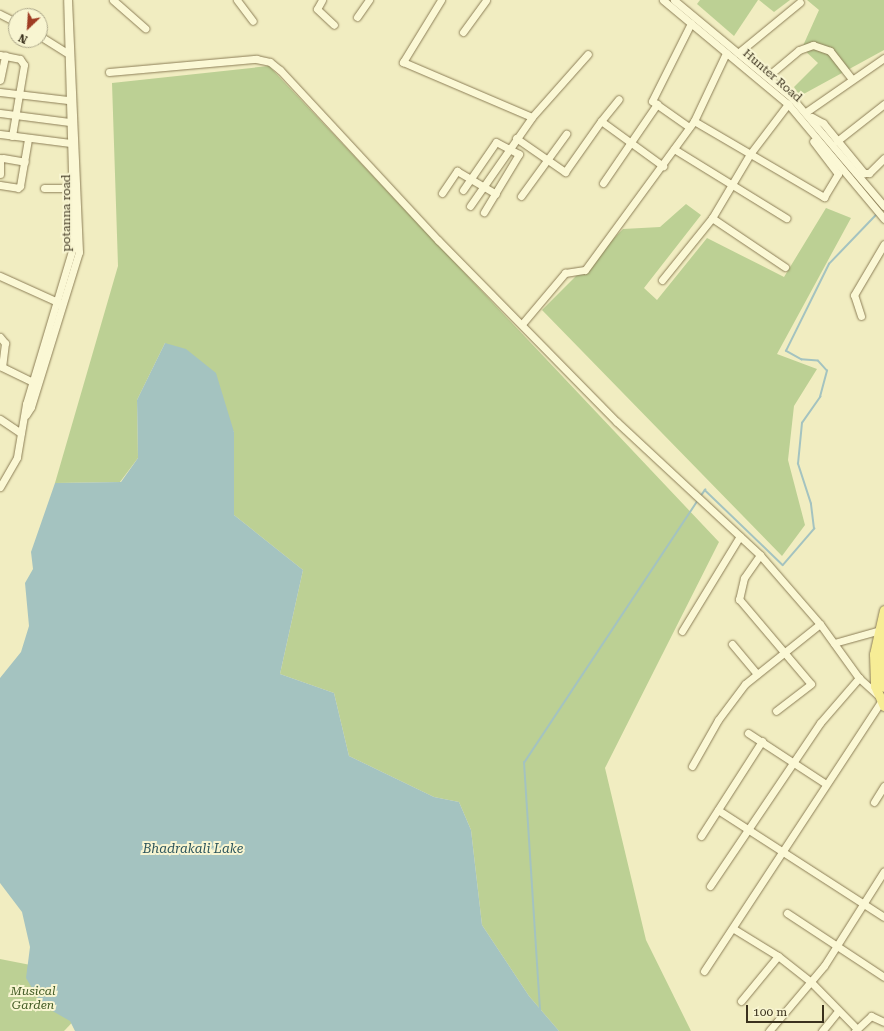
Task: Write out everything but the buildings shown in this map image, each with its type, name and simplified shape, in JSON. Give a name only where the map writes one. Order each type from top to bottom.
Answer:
[{"type":"main road","points":[[882,697],[880,633],[884,610]]},
{"type":"street","name":"potanna road","points":[[0,487],[17,457],[24,417],[33,382],[61,304],[74,244],[73,188],[66,52],[68,0]]},
{"type":"street","name":"potanna road","points":[[24,417],[31,407],[80,244],[68,0]]},
{"type":"street","points":[[113,0],[145,28]]},
{"type":"street","points":[[237,0],[253,20]]},
{"type":"street","points":[[322,0],[317,9],[334,25]]},
{"type":"street","points":[[357,17],[370,0]]},
{"type":"street","points":[[441,0],[404,62],[532,117]]},
{"type":"street","points":[[463,32],[486,0]]},
{"type":"street","name":"Hunter Road","points":[[663,0],[788,104],[884,219]]},
{"type":"street","name":"Hunter Road","points":[[674,0],[768,76],[808,114],[884,206]]},
{"type":"street","points":[[738,53],[800,2]]},
{"type":"street","points":[[689,128],[652,101],[691,23]]},
{"type":"street","points":[[48,41],[66,52]]},
{"type":"street","points":[[768,76],[800,50],[813,45],[830,51],[852,79]]},
{"type":"street","points":[[522,324],[565,273],[585,270],[663,166],[694,121],[726,53]]},
{"type":"street","points":[[470,206],[532,117],[588,54]]},
{"type":"street","points":[[0,80],[3,55],[22,61],[19,95],[12,136]]},
{"type":"street","points":[[884,58],[852,79],[808,114],[823,123],[865,174],[884,158]]},
{"type":"street","points":[[109,72],[256,59],[270,62],[288,77],[438,240],[617,422],[760,555],[820,624],[859,678],[882,697],[734,929],[704,971]]},
{"type":"street","points":[[0,92],[68,100]]},
{"type":"street","points":[[516,138],[546,160],[567,171],[619,98]]},
{"type":"street","points":[[603,183],[657,104]]},
{"type":"street","points":[[662,280],[712,218],[733,185],[750,154],[788,104]]},
{"type":"street","points":[[837,141],[884,104]]},
{"type":"street","points":[[0,113],[69,122]]},
{"type":"street","points":[[602,121],[663,166]]},
{"type":"street","points":[[694,121],[826,197],[838,174],[804,123]]},
{"type":"street","points":[[0,134],[28,139],[70,142]]},
{"type":"street","points":[[521,196],[566,134]]},
{"type":"street","points":[[0,185],[18,188],[25,162],[28,139]]},
{"type":"street","points":[[463,190],[496,142],[510,147],[520,156],[484,212]]},
{"type":"street","points":[[674,149],[786,218]]},
{"type":"street","points":[[0,174],[1,158],[25,162]]},
{"type":"street","points":[[442,193],[457,171],[496,194]]},
{"type":"street","points":[[44,188],[73,188]]},
{"type":"street","points":[[712,218],[785,267]]},
{"type":"street","points":[[861,316],[854,295],[884,244]]},
{"type":"street","points":[[0,276],[61,304]]},
{"type":"street","points":[[0,337],[5,343],[2,367],[33,382]]},
{"type":"street","points":[[0,419],[21,433]]},
{"type":"street","points":[[682,631],[740,536]]},
{"type":"street","points":[[760,555],[744,578],[740,598],[810,684],[776,711]]},
{"type":"street","points":[[692,766],[718,720],[757,674],[820,624]]},
{"type":"street","points":[[834,643],[880,633]]},
{"type":"street","points":[[732,644],[757,674]]},
{"type":"street","points":[[710,886],[792,762],[820,723],[859,678]]},
{"type":"street","points":[[748,732],[826,784]]},
{"type":"street","points":[[701,836],[762,741]]},
{"type":"street","points":[[874,802],[884,786]]},
{"type":"street","points":[[718,810],[884,917]]},
{"type":"street","points":[[769,1031],[811,982],[837,947],[884,871]]},
{"type":"street","points":[[787,913],[884,977]]},
{"type":"street","points":[[734,929],[778,956],[811,982],[856,1030],[874,1016],[884,1022]]},
{"type":"street","points":[[742,1001],[778,956]]},
{"type":"street","points":[[822,1031],[838,1011]]},
{"type":"green space","points":[[700,0],[758,0],[734,36],[697,4]]},
{"type":"green space","points":[[759,0],[790,0],[774,12]]},
{"type":"green space","points":[[807,0],[884,0],[884,50],[800,96],[794,87],[818,63],[802,48],[819,10]]},
{"type":"green space","points":[[269,66],[719,542],[605,768],[646,940],[691,1031],[559,1031],[529,996],[482,925],[471,830],[459,802],[434,797],[349,756],[334,693],[280,674],[303,570],[234,515],[234,432],[165,343],[137,400],[138,458],[120,482],[55,483],[118,266],[112,83]]},
{"type":"green space","points":[[686,204],[701,215],[644,288],[657,300],[707,238],[784,277],[826,208],[851,218],[777,354],[817,369],[794,406],[788,460],[805,525],[782,556],[542,310],[623,229],[660,227]]},
{"type":"green space","name":"Musical Garden","points":[[0,959],[112,981],[64,1031],[0,1031]]},
{"type":"water","name":"Bhadrakali Lake","points":[[165,343],[186,349],[216,373],[234,432],[234,515],[303,570],[280,674],[334,693],[349,756],[434,797],[459,802],[471,830],[482,925],[529,996],[559,1031],[75,1031],[70,1021],[42,1005],[26,978],[30,947],[22,912],[0,883],[0,678],[21,652],[29,626],[25,583],[33,569],[31,552],[55,483],[121,482],[138,458],[137,400]]},
{"type":"waterway","points":[[700,497],[705,490],[783,565],[814,529],[811,504],[798,464],[802,423],[820,397],[827,371],[818,361],[802,360],[786,351],[829,264],[877,214]]},
{"type":"waterway","points":[[540,1010],[524,763],[698,500]]}]
